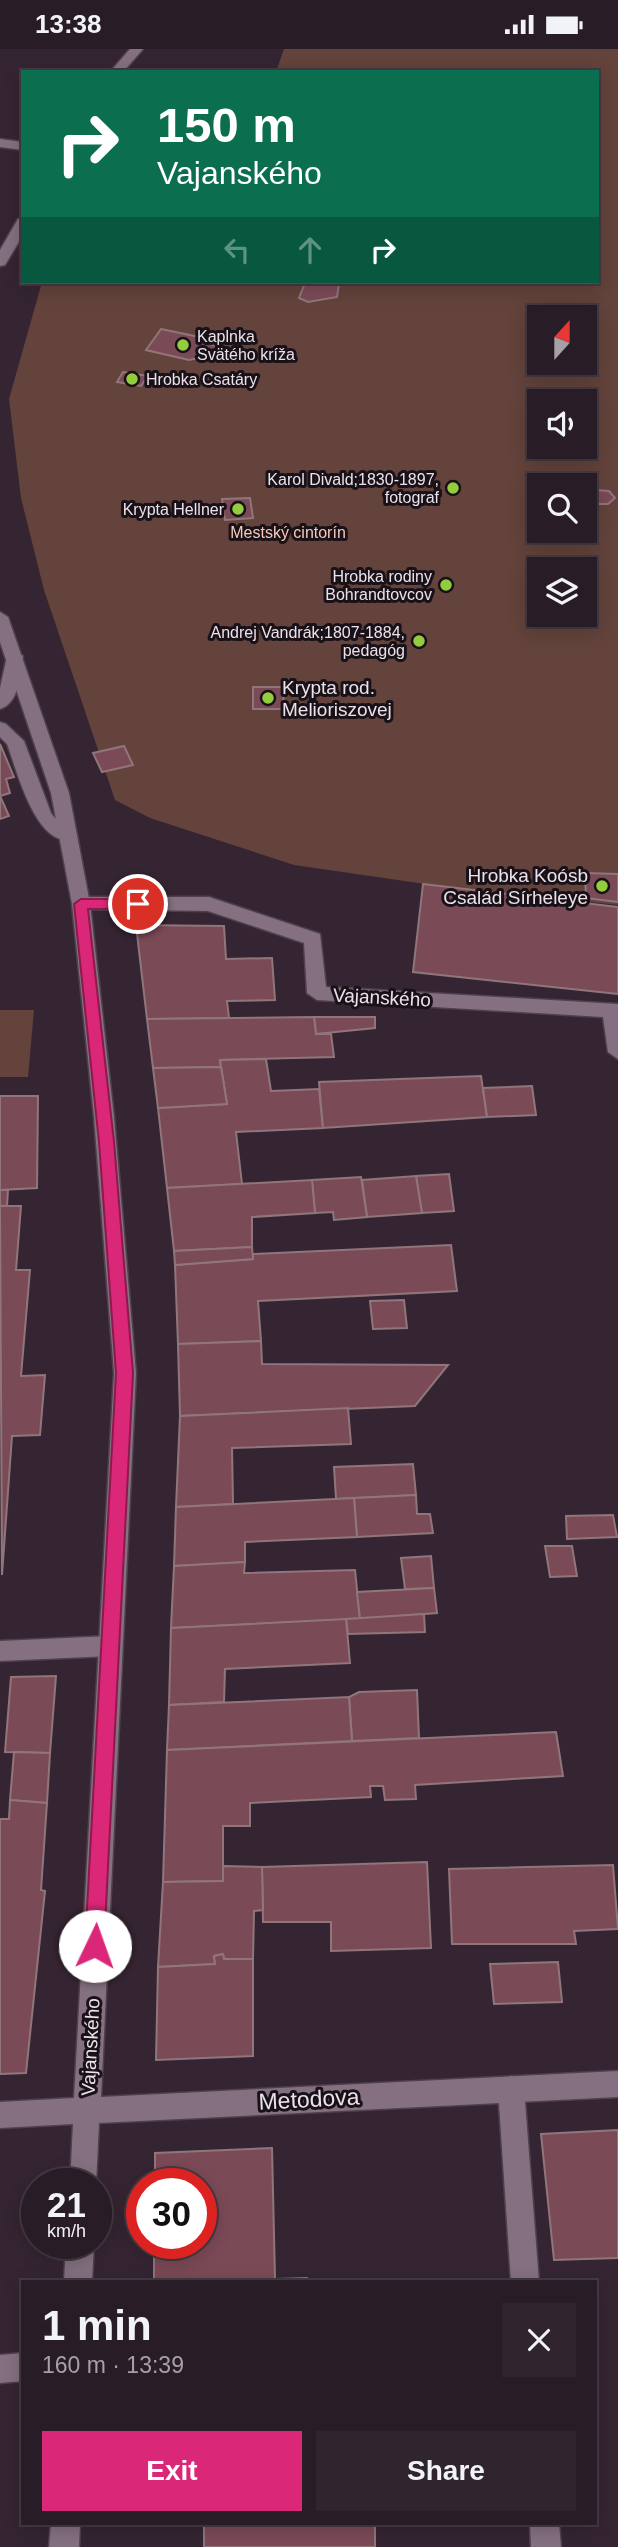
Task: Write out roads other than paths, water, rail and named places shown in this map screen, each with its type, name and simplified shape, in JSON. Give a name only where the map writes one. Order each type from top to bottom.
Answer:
[{"type":"street","points":[[116,70],[123,49]]},
{"type":"street","points":[[117,70],[137,49]]},
{"type":"street","points":[[0,143],[21,146]]},
{"type":"street","points":[[0,261],[21,225]]},
{"type":"street","name":"Vajanského","points":[[0,617],[60,793],[81,904],[107,1142],[125,1373],[84,2168]]},
{"type":"street","points":[[0,703],[7,695],[15,656]]},
{"type":"street","points":[[0,727],[15,741],[48,823],[68,835]]},
{"type":"street","name":"Vajanského","points":[[81,904],[209,904],[313,939],[317,993],[615,1011],[618,1052]]},
{"type":"street","points":[[0,1651],[110,1646]]},
{"type":"street","name":"Metodova","points":[[0,2115],[618,2084]]},
{"type":"street","points":[[511,2089],[526,2280]]},
{"type":"street","points":[[78,2280],[79,2259]]},
{"type":"street","points":[[0,2369],[21,2367]]},
{"type":"street","points":[[64,2547],[66,2525]]},
{"type":"street","points":[[544,2525],[546,2547]]},
{"type":"place","name":"Kaplnka Svätého kríža","points":[[183,345]]},
{"type":"place","name":"Hrobka Csatáry","points":[[132,379]]},
{"type":"place","name":"Karol Divald;1830-1897, fotograf","points":[[453,488]]},
{"type":"place","name":"Krypta Hellner","points":[[238,509]]},
{"type":"place","name":"Hrobka rodiny Bohrandtovcov","points":[[446,585]]},
{"type":"place","name":"Andrej Vandrák;1807-1884, pedagóg","points":[[419,641]]},
{"type":"place","name":"Krypta rod. Melioriszovej","points":[[268,698]]},
{"type":"place","name":"Hrobka Koósb Család Sírheleye","points":[[602,886]]},
{"type":"park label","name":"Mestský cintorín","points":[[288,532]]}]
